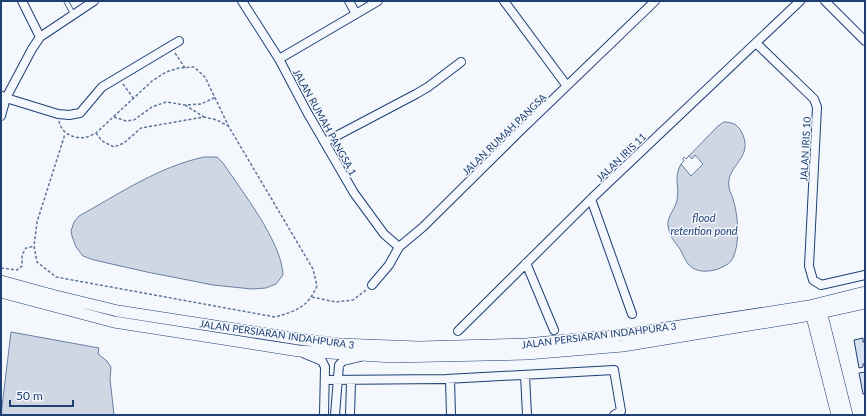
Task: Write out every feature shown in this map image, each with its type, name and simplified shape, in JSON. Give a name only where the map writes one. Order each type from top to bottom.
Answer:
[{"type":"main road","name":"JALAN PERSIARAN INDAHPURA 3","points":[[1,281],[118,311],[339,344],[412,347],[451,347],[554,342],[621,335],[865,303]]},
{"type":"main road","name":"JALAN PERSIARAN INDAHPURA 3","points":[[1,292],[114,322],[299,351],[392,357],[497,355],[623,346],[815,310],[865,292]]},
{"type":"main road","points":[[815,310],[837,415]]},
{"type":"main road","points":[[815,310],[847,415]]},
{"type":"street","points":[[22,1],[40,37]]},
{"type":"street","points":[[1,116],[3,97],[40,37],[72,14],[94,1]]},
{"type":"street","name":"JALAN RUMAH PANGSA 1","points":[[242,1],[279,59],[354,193],[384,234],[398,247]]},
{"type":"street","points":[[349,1],[356,14]]},
{"type":"street","points":[[279,59],[378,1]]},
{"type":"street","points":[[504,1],[567,86]]},
{"type":"street","name":"JALAN RUMAH PANGSA","points":[[372,285],[389,265],[398,247],[424,228],[655,1]]},
{"type":"street","name":"JALAN IRIS 11","points":[[458,331],[591,199],[800,1]]},
{"type":"street","points":[[825,1],[865,41]]},
{"type":"street","points":[[3,97],[58,114],[69,115],[80,112],[102,87],[179,41]]},
{"type":"street","name":"JALAN IRIS 10","points":[[756,43],[811,96],[817,107],[809,266],[813,280],[821,284],[865,275]]},
{"type":"street","points":[[325,142],[428,87],[461,62]]},
{"type":"street","points":[[591,199],[632,314]]},
{"type":"street","points":[[526,263],[554,330]]},
{"type":"street","points":[[299,351],[322,361],[325,367],[326,380],[324,415]]},
{"type":"street","points":[[335,415],[339,365],[342,361],[363,356]]},
{"type":"street","points":[[326,380],[450,379],[614,370],[621,411],[614,415]]},
{"type":"street","points":[[524,375],[527,415]]},
{"type":"street","points":[[450,379],[451,415]]},
{"type":"street","points":[[350,415],[351,380]]},
{"type":"lane","points":[[66,1],[72,14]]},
{"type":"path","points":[[171,46],[185,68]]},
{"type":"path","points":[[58,114],[60,125],[65,134],[77,138],[87,137],[96,133],[152,81],[166,72],[178,68],[194,67],[205,77],[216,97],[229,127],[313,269],[317,286],[312,297],[296,310],[274,317],[56,277],[37,262],[34,246],[37,222],[65,134]]},
{"type":"path","points":[[119,77],[134,98]]},
{"type":"path","points":[[114,117],[126,121],[134,120],[152,107],[166,102],[185,105],[201,104],[216,97]]},
{"type":"path","points":[[185,105],[204,117],[217,120],[229,127]]},
{"type":"path","points":[[96,133],[102,141],[114,147],[124,143],[141,128],[204,117]]},
{"type":"path","points":[[1,268],[17,270],[22,266],[22,255],[26,248],[34,246]]},
{"type":"path","points":[[312,297],[336,302],[353,300],[372,285]]},
{"type":"water","name":"flood retention pond","points":[[724,122],[736,125],[741,131],[745,140],[743,155],[731,173],[729,179],[729,188],[735,205],[738,230],[736,248],[731,261],[727,265],[714,270],[699,271],[692,268],[686,262],[671,235],[668,222],[677,200],[677,174],[681,164],[718,126]]},
{"type":"water","points":[[204,157],[217,157],[223,163],[250,202],[268,232],[276,247],[281,262],[283,275],[276,284],[266,288],[252,289],[213,285],[94,260],[83,256],[76,247],[71,231],[74,222],[79,216],[155,174],[171,167]]},
{"type":"water","points":[[11,332],[99,348],[98,354],[107,361],[111,367],[110,379],[114,415],[1,415]]},
{"type":"pier","points":[[695,155],[703,164],[691,176],[681,164],[684,161],[684,157],[686,159],[689,156],[692,159]]},
{"type":"building","points":[[863,338],[863,342],[865,342],[865,363],[863,364],[863,367],[859,368],[854,340]]},
{"type":"building","points":[[865,372],[865,394],[863,394],[859,373]]}]
